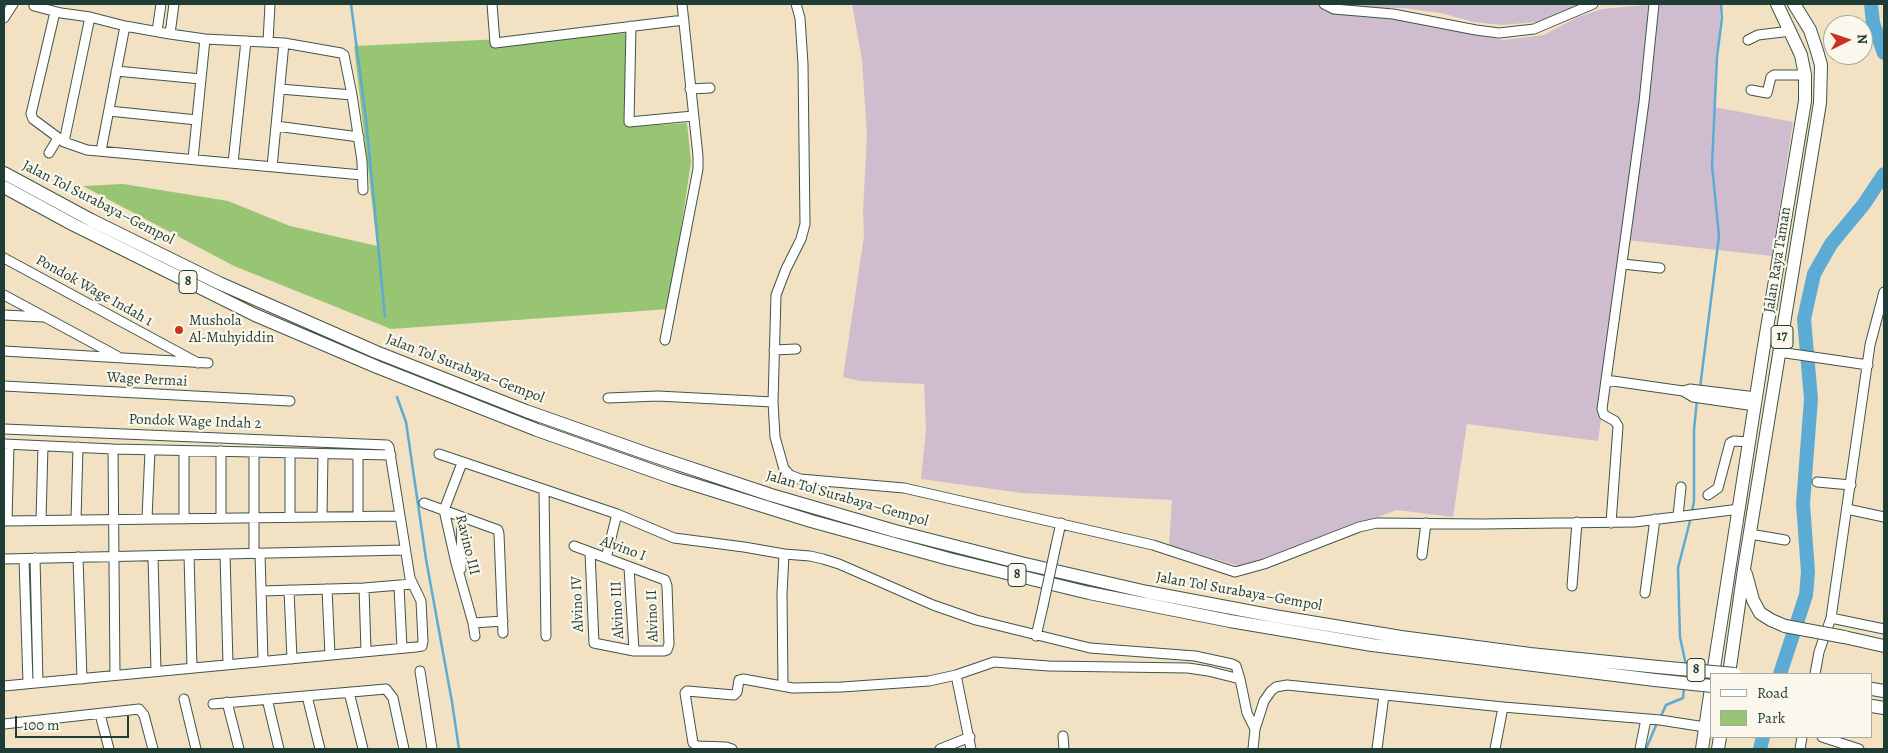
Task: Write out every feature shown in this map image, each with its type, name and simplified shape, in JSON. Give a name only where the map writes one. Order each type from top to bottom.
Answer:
[{"type":"highway","name":"Jalan Raya Taman","points":[[1713,673],[1804,101],[1805,75],[1801,54],[1777,4]]},
{"type":"highway","name":"Jalan Raya Taman","points":[[1729,673],[1744,569],[1783,353],[1820,103],[1821,65],[1810,30],[1794,4]]},
{"type":"highway","name":"Jalan Tol Surabaya–Gempol","points":[[4,173],[91,220],[219,283],[368,349],[526,411],[771,495],[895,531],[1020,563],[1147,592],[1244,611],[1401,637],[1530,654],[1724,673]]},
{"type":"highway","name":"Jalan Tol Surabaya–Gempol","points":[[4,187],[74,225],[255,315],[377,367],[556,436],[673,478],[811,521],[987,568],[1090,593],[1230,621],[1372,645],[1710,686]]},
{"type":"highway","points":[[1744,569],[1760,613],[1771,620],[1785,626],[1884,646]]},
{"type":"highway","points":[[1702,749],[1710,695]]},
{"type":"street","points":[[4,18],[12,4]]},
{"type":"street","points":[[63,4],[58,12],[31,114],[33,119],[61,140],[81,148],[101,151],[362,175]]},
{"type":"street","points":[[156,32],[161,4]]},
{"type":"street","points":[[170,34],[174,4]]},
{"type":"street","points":[[268,42],[270,4]]},
{"type":"street","points":[[492,4],[495,43],[684,20]]},
{"type":"street","points":[[666,340],[698,169],[682,4]]},
{"type":"street","points":[[796,4],[800,18],[803,64],[805,224],[801,240],[786,268],[776,295],[773,402],[775,437],[784,469],[790,475],[800,479],[904,488],[1153,545],[1235,572],[1264,564],[1368,524],[1389,522],[1612,523],[1740,510]]},
{"type":"street","points":[[1324,4],[1334,8],[1393,14],[1499,33],[1534,28],[1593,4]]},
{"type":"street","points":[[1612,523],[1618,426],[1616,421],[1602,412],[1646,85],[1654,4]]},
{"type":"street","points":[[34,6],[156,32],[206,39],[284,43],[343,54],[359,137],[363,190]]},
{"type":"street","points":[[49,153],[61,140],[90,17]]},
{"type":"street","points":[[101,151],[126,26]]},
{"type":"street","points":[[631,26],[629,122],[693,116]]},
{"type":"street","points":[[1748,40],[1758,35],[1791,31]]},
{"type":"street","points":[[193,159],[206,39]]},
{"type":"street","points":[[233,162],[246,41]]},
{"type":"street","points":[[272,167],[284,43]]},
{"type":"street","points":[[116,70],[201,79]]},
{"type":"street","points":[[1752,90],[1767,93],[1771,77],[1774,75],[1805,75]]},
{"type":"street","points":[[690,88],[710,88]]},
{"type":"street","points":[[280,89],[352,95]]},
{"type":"street","points":[[109,111],[197,120]]},
{"type":"street","points":[[276,126],[359,137]]},
{"type":"street","name":"Pondok Wage Indah 1","points":[[4,258],[198,363]]},
{"type":"street","points":[[1623,264],[1660,268]]},
{"type":"street","points":[[1815,673],[1831,618],[1872,334],[1884,292]]},
{"type":"street","name":"Pondok Wage Indah 1","points":[[4,295],[119,357]]},
{"type":"street","name":"Pondok Wage Indah 1","points":[[4,315],[47,317]]},
{"type":"street","points":[[774,350],[796,349]]},
{"type":"street","name":"Pondok Wage Indah 1","points":[[4,351],[208,363]]},
{"type":"street","points":[[1783,353],[1868,365]]},
{"type":"street","points":[[1606,380],[1756,401]]},
{"type":"street","name":"Wage Permai","points":[[4,386],[290,401]]},
{"type":"street","points":[[608,398],[658,396],[773,402]]},
{"type":"street","name":"Pondok Wage Indah 2","points":[[4,429],[384,444],[389,446],[390,456]]},
{"type":"street","points":[[1708,495],[1718,488],[1730,443],[1734,440],[1750,442]]},
{"type":"street","points":[[4,686],[419,647],[423,644],[421,600],[412,584],[404,550],[399,516],[390,456],[6,445],[5,521],[399,516]]},
{"type":"street","points":[[41,520],[43,446]]},
{"type":"street","points":[[76,520],[78,447]]},
{"type":"street","points":[[113,449],[115,675]]},
{"type":"street","points":[[147,519],[150,450]]},
{"type":"street","points":[[184,451],[184,519]]},
{"type":"street","points":[[221,451],[222,518]]},
{"type":"street","points":[[254,452],[254,518],[262,590],[263,661]]},
{"type":"street","points":[[290,454],[290,517]]},
{"type":"street","points":[[322,517],[323,454]]},
{"type":"street","points":[[439,454],[617,514],[674,538],[744,546],[822,559],[839,564],[942,608],[976,620],[1036,636],[1090,648],[1173,653],[1236,666],[1247,713],[1255,729]]},
{"type":"street","points":[[358,456],[358,516]]},
{"type":"street","name":"Ravino III","points":[[462,463],[444,510],[475,636]]},
{"type":"street","points":[[1817,482],[1851,485]]},
{"type":"street","points":[[1681,487],[1682,515]]},
{"type":"street","points":[[544,490],[546,636]]},
{"type":"street","points":[[424,503],[496,528],[499,532],[503,634]]},
{"type":"street","points":[[1848,510],[1884,517]]},
{"type":"street","points":[[606,558],[617,514]]},
{"type":"street","points":[[461,576],[462,517]]},
{"type":"street","points":[[1645,593],[1655,519]]},
{"type":"street","points":[[1422,555],[1426,522]]},
{"type":"street","points":[[1572,586],[1577,522]]},
{"type":"street","points":[[1036,636],[1061,523]]},
{"type":"street","points":[[1750,534],[1786,540]]},
{"type":"street","name":"Alvino I","points":[[574,546],[663,578]]},
{"type":"street","points":[[4,559],[404,550]]},
{"type":"street","name":"Alvino IV","points":[[590,552],[594,643],[634,651]]},
{"type":"street","points":[[225,554],[228,664]]},
{"type":"street","points":[[783,685],[782,594],[784,554]]},
{"type":"street","points":[[189,555],[192,668]]},
{"type":"street","points":[[153,556],[156,671]]},
{"type":"street","points":[[78,557],[82,679]]},
{"type":"street","points":[[35,558],[38,682]]},
{"type":"street","points":[[24,559],[28,684]]},
{"type":"street","name":"Alvino III","points":[[630,567],[634,651]]},
{"type":"street","name":"Alvino II","points":[[634,651],[664,652],[668,648],[667,586],[663,578]]},
{"type":"street","points":[[262,590],[364,588],[412,584]]},
{"type":"street","points":[[399,586],[402,648]]},
{"type":"street","points":[[364,588],[366,652]]},
{"type":"street","points":[[327,589],[330,655]]},
{"type":"street","points":[[289,590],[292,659]]},
{"type":"street","points":[[1831,618],[1884,629]]},
{"type":"street","points":[[473,623],[502,621]]},
{"type":"street","points":[[732,749],[697,746],[693,743],[685,693],[734,695],[737,692],[739,680],[743,678],[792,688],[842,687],[929,681],[956,675],[985,664],[1002,662],[1049,666],[1188,668],[1240,679]]},
{"type":"street","points":[[420,671],[432,749]]},
{"type":"street","points":[[956,675],[971,749]]},
{"type":"street","points":[[1252,749],[1255,729],[1264,702],[1276,687],[1292,685],[1652,720],[1705,727]]},
{"type":"street","points":[[213,704],[383,688],[389,690],[393,698],[404,749]]},
{"type":"street","points":[[349,692],[362,749]]},
{"type":"street","points":[[1377,749],[1384,695]]},
{"type":"street","points":[[307,696],[320,749]]},
{"type":"street","points":[[184,699],[196,749]]},
{"type":"street","points":[[267,699],[279,749]]},
{"type":"street","points":[[227,702],[238,749]]},
{"type":"street","points":[[1495,749],[1503,707]]},
{"type":"street","points":[[4,724],[141,709],[153,749]]},
{"type":"street","points":[[100,714],[109,749]]},
{"type":"street","points":[[1640,749],[1652,720]]},
{"type":"street","points":[[1063,736],[1064,749]]},
{"type":"street","points":[[940,749],[970,737]]},
{"type":"street","points":[[1825,738],[1860,749]]},
{"type":"shaded area","points":[[852,4],[1318,4],[1328,12],[1434,24],[1475,35],[1504,40],[1544,35],[1578,17],[1602,9],[1657,4],[1721,4],[1714,107],[1793,122],[1772,256],[1626,240],[1598,441],[1467,424],[1453,517],[1397,510],[1242,567],[1169,545],[1172,500],[1022,493],[921,479],[926,430],[924,384],[859,381],[843,377],[864,236],[863,212],[867,135],[862,60]]},
{"type":"shaded area","points":[[1347,4],[1579,4],[1537,22],[1502,25],[1474,22],[1441,13],[1404,8],[1372,8]]},
{"type":"green space","points":[[629,33],[627,127],[687,123],[691,162],[669,309],[391,329],[234,266],[83,186],[123,184],[228,201],[290,226],[377,246],[354,46]]},
{"type":"waterway","points":[[351,4],[366,119],[385,317]]},
{"type":"waterway","points":[[1700,388],[1719,236],[1712,165],[1717,57],[1722,18],[1721,4]]},
{"type":"waterway","points":[[1871,4],[1873,23],[1884,53]]},
{"type":"waterway","points":[[1780,673],[1806,595],[1808,572],[1803,504],[1811,399],[1804,319],[1814,274],[1831,244],[1864,204],[1884,174]]},
{"type":"waterway","points":[[397,397],[406,422],[426,559],[459,749]]},
{"type":"waterway","points":[[1692,512],[1694,501],[1694,430],[1697,400]]},
{"type":"waterway","points":[[1686,665],[1680,637],[1678,568],[1691,517]]},
{"type":"waterway","points":[[1660,718],[1666,705],[1683,698],[1684,687]]},
{"type":"waterway","points":[[1646,749],[1657,723]]},
{"type":"waterway","points":[[1760,749],[1763,738]]},
{"type":"place","name":"Mushola Al-Muhyiddin","points":[[179,330]]}]
